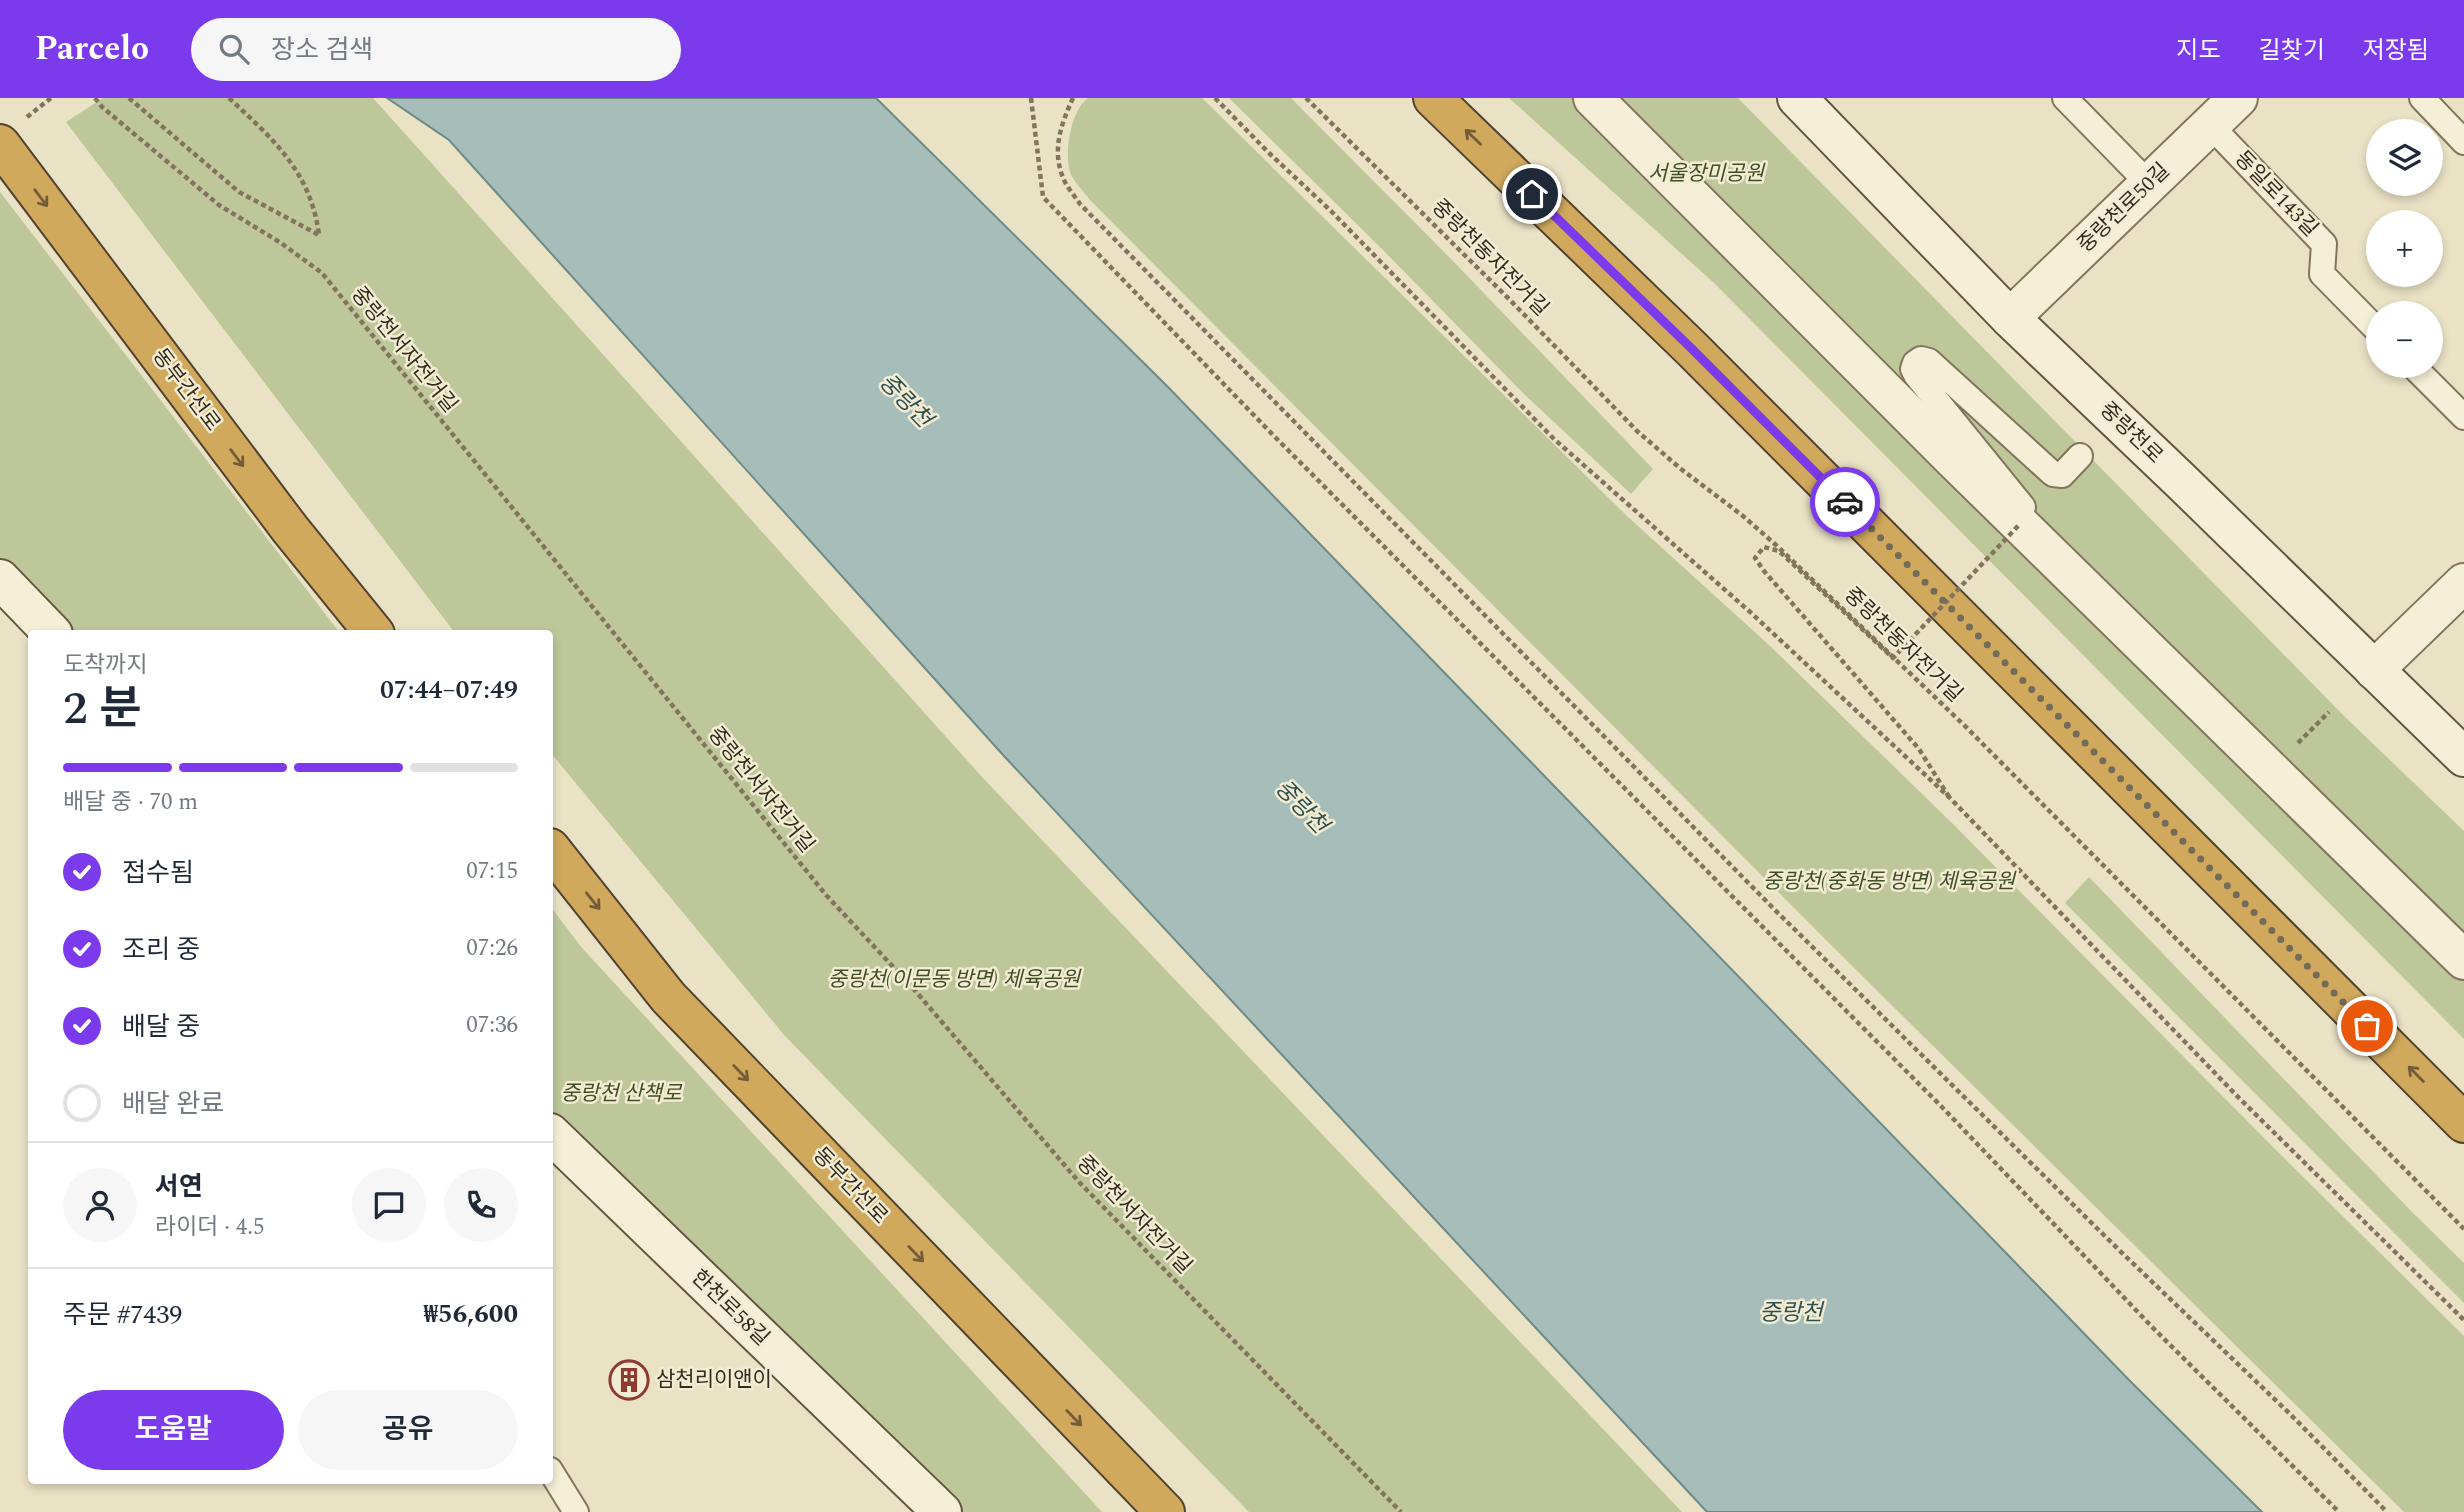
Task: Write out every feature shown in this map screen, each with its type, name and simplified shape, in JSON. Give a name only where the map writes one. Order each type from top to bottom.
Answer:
[{"type":"highway","points":[[1433,98],[1691,348],[2464,1123]]},
{"type":"highway","name":"동부간선로","points":[[0,144],[290,529],[372,630]]},
{"type":"highway","name":"동부간선로","points":[[553,852],[668,997],[1165,1512]]},
{"type":"street","points":[[1593,98],[2019,525],[2464,960]]},
{"type":"street","name":"중랑천로50길","points":[[2010,318],[2238,98]]},
{"type":"street","name":"중랑천로","points":[[1803,100],[2010,318],[2192,491],[2464,757]]},
{"type":"street","points":[[0,579],[49,630]]},
{"type":"street","points":[[2374,670],[2464,583]]},
{"type":"street","name":"한천로58길","points":[[553,1136],[942,1512]]},
{"type":"lane","points":[[2065,98],[2149,184]]},
{"type":"lane","points":[[2422,98],[2464,142]]},
{"type":"lane","name":"동일로143길","points":[[2210,125],[2324,244],[2322,274],[2366,319]]},
{"type":"lane","points":[[2019,525],[2024,517],[2022,504],[1916,374],[1914,363],[1922,359],[1929,360],[2053,474],[2062,475],[2080,456]]},
{"type":"lane","points":[[2425,378],[2464,417]]},
{"type":"lane","points":[[553,1475],[576,1512]]},
{"type":"path","name":"중랑천서자전거길","points":[[95,98],[102,107],[219,205],[289,248],[321,273],[827,895],[912,987],[1079,1182],[1401,1512]]},
{"type":"path","points":[[129,98],[239,192],[319,235],[313,202],[292,163],[268,133],[229,98]]},
{"type":"path","points":[[1031,98],[1040,159],[1042,197],[1274,436],[1941,1106],[2155,1330],[2339,1512]]},
{"type":"path","points":[[1073,98],[1063,120],[1057,144],[1061,175],[1080,204],[1774,909],[2387,1512]]},
{"type":"path","points":[[1215,98],[1331,211],[1554,439],[1749,611],[1949,797],[2239,1098],[2464,1320]]},
{"type":"path","name":"중랑천동자전거길","points":[[1306,98],[1511,301],[1637,432],[1776,545],[1975,736],[2464,1229]]},
{"type":"path","points":[[1949,797],[1919,749],[1755,558],[1764,548],[1779,551],[1893,658],[2019,525]]},
{"type":"green space","name":"중랑천(이문동 방면) 체육공원","points":[[103,98],[373,98],[982,777],[1682,1512],[1249,1512],[785,1036],[553,756],[553,630],[453,630],[66,122]]},
{"type":"green space","name":"중랑천(중화동 방면) 체육공원","points":[[1088,98],[1202,98],[1628,517],[1769,645],[1953,824],[2464,1336],[2464,1512],[2404,1512],[1830,944],[1090,200],[1071,175],[1068,164],[1073,121]]},
{"type":"green space","points":[[1229,98],[1291,98],[1453,261],[1653,469],[1631,494],[1525,395]]},
{"type":"green space","name":"서울장미공원","points":[[1509,98],[1738,98],[2343,715],[2464,831],[2464,1039],[1714,283]]},
{"type":"green space","points":[[0,192],[338,630],[53,630],[0,569]]},
{"type":"green space","points":[[2089,877],[2464,1263],[2464,1303],[2065,903]]},
{"type":"green space","name":"중랑천 산책로","points":[[553,910],[582,948],[1102,1512],[943,1512],[553,1128]]},
{"type":"water","name":"중랑천","points":[[387,98],[876,98],[1167,386],[2129,1380],[2262,1512],[1707,1512],[1004,756],[449,140]]},
{"type":"way so far","points":[[1845,502],[2367,1026]]},
{"type":"place","name":"삼천리이앤이","points":[[629,1380]]},
{"type":"route","points":[[1532,194],[1845,502]]}]
